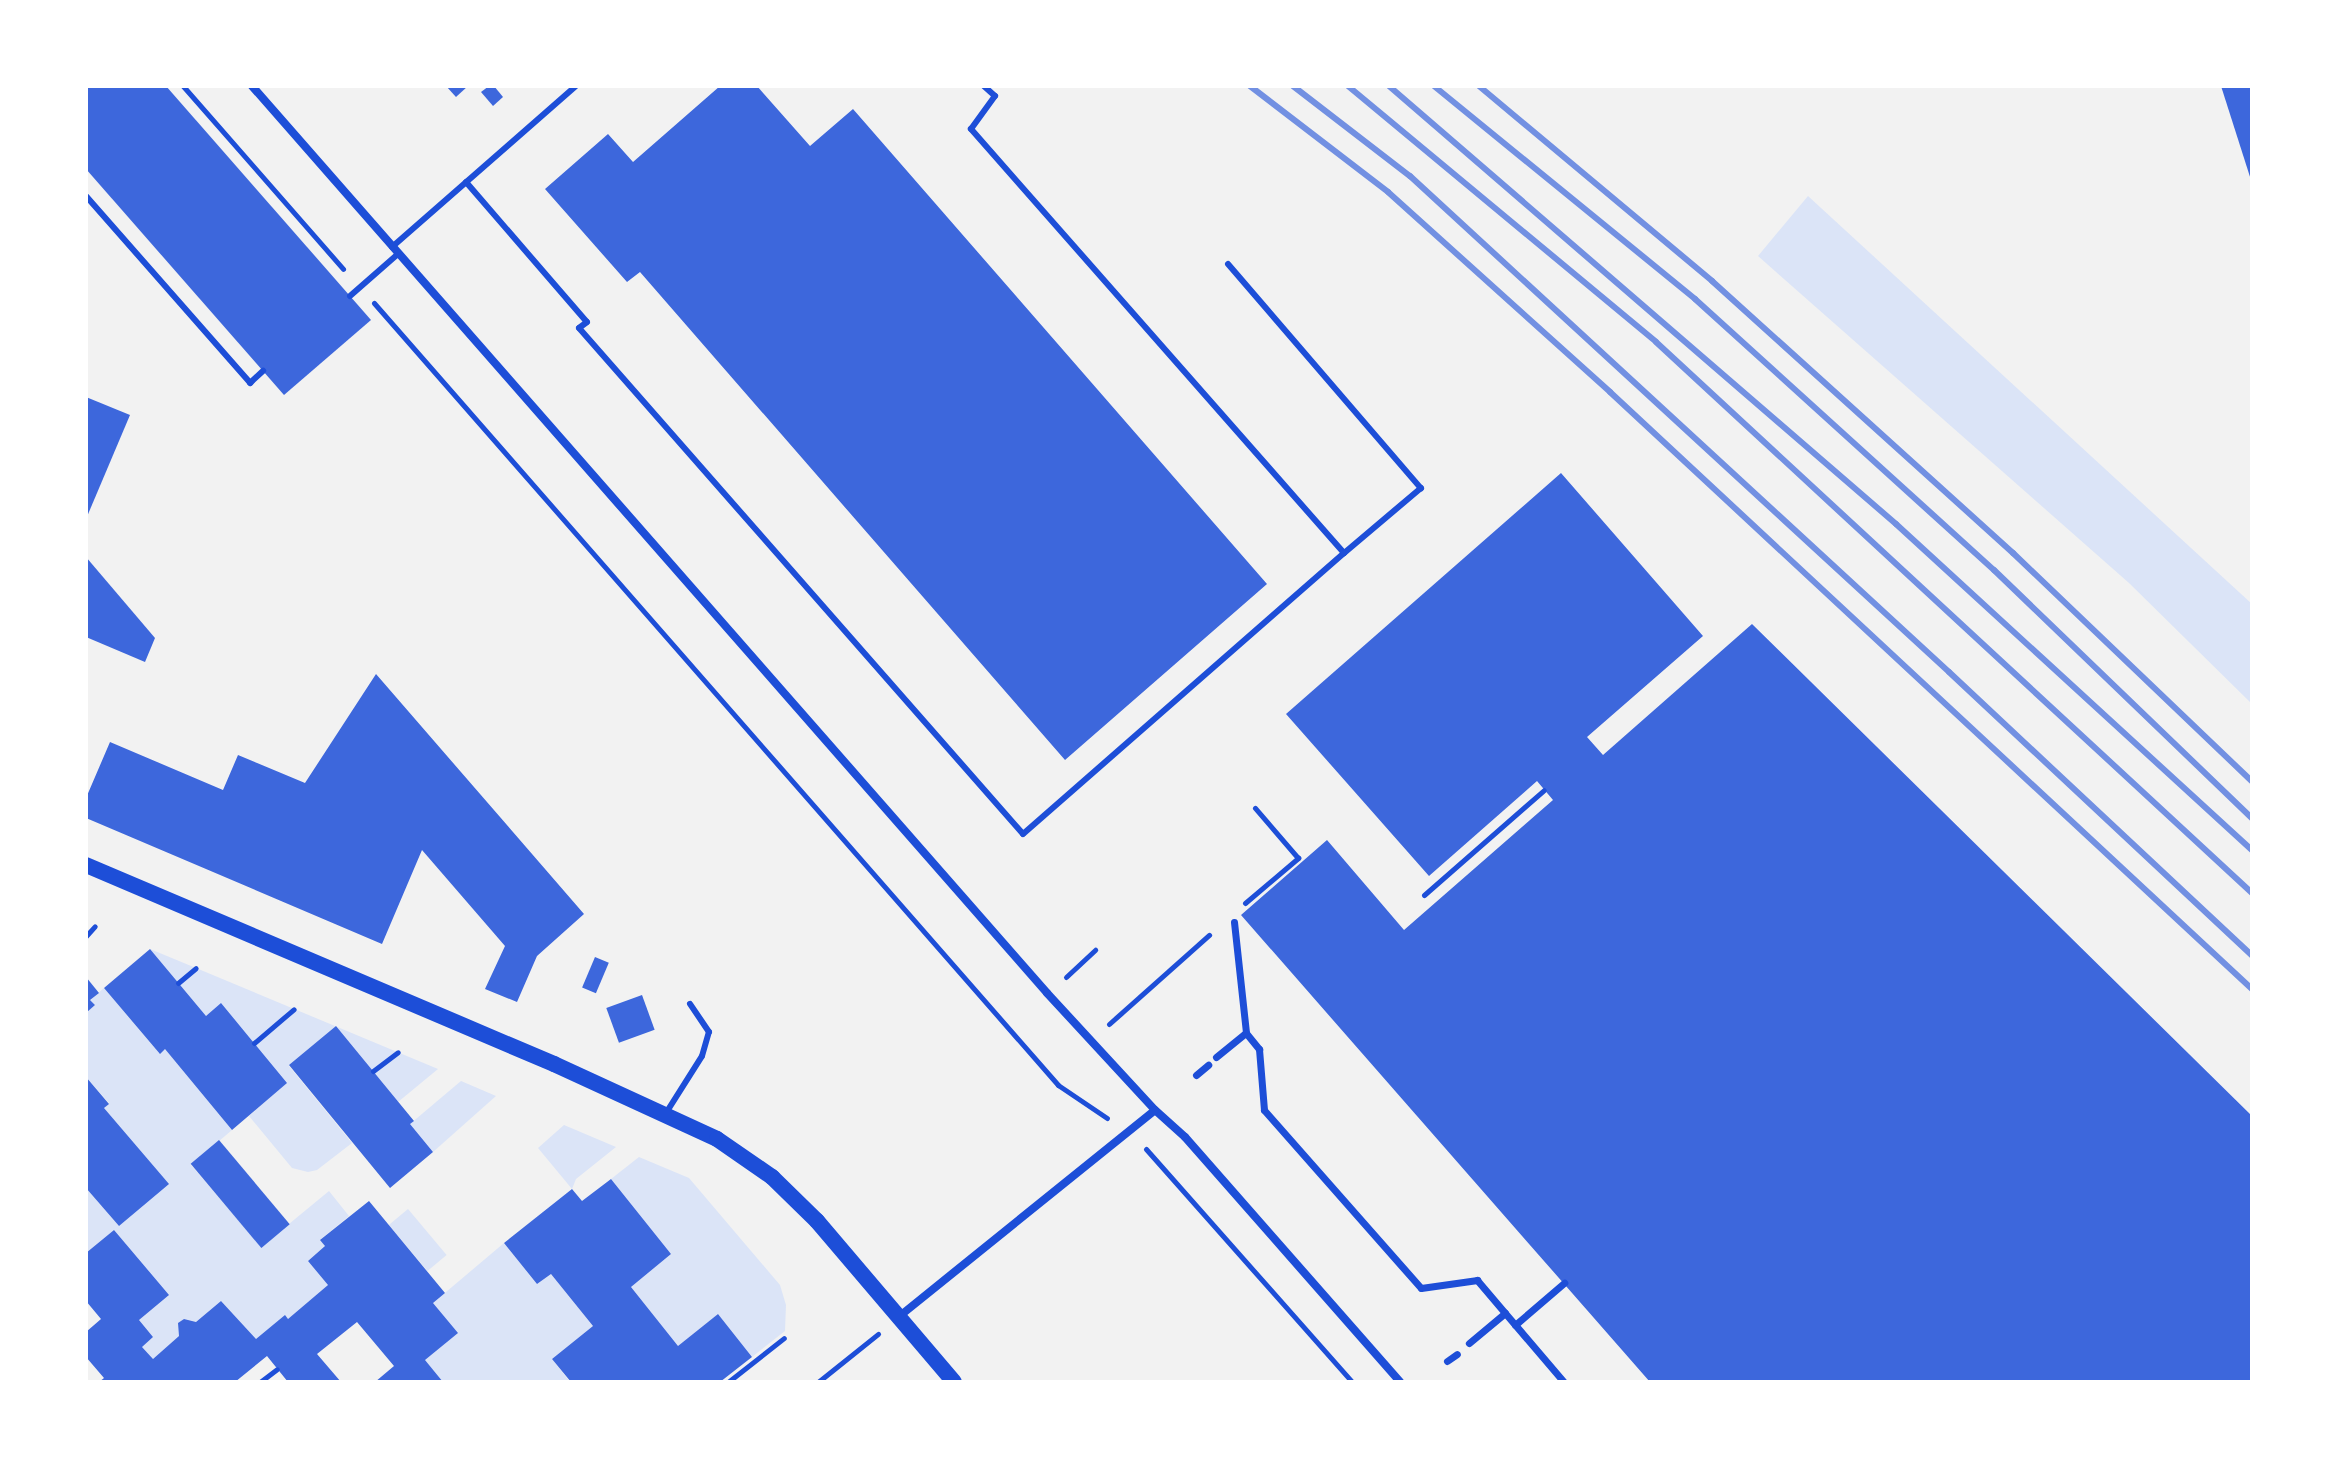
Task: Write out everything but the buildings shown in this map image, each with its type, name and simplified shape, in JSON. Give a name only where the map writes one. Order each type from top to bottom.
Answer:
[{"type":"main road","points":[[86,865],[666,1113],[717,1139],[772,1177],[853,1259],[954,1382]]},
{"type":"street","points":[[252,86],[1047,993],[1155,1110],[1185,1137],[1400,1382]]},
{"type":"street","points":[[1231,920],[1246,1033],[1259,1049],[1264,1110],[1421,1288],[1477,1280],[1564,1382]]},
{"type":"street","points":[[1216,1057],[1246,1033]]},
{"type":"street","points":[[1196,1075],[1208,1065]]},
{"type":"street","points":[[901,1315],[1155,1110]]},
{"type":"street","points":[[1515,1325],[1564,1283]]},
{"type":"street","points":[[1469,1343],[1505,1313]]},
{"type":"street","points":[[1447,1361],[1457,1354]]},
{"type":"lane","points":[[350,296],[466,182],[576,86]]},
{"type":"lane","points":[[984,86],[995,96],[971,129],[1344,553]]},
{"type":"lane","points":[[466,182],[587,322],[579,328],[1023,834],[1421,488],[1228,264]]},
{"type":"lane","points":[[86,196],[250,383],[263,371]]},
{"type":"lane","points":[[666,1113],[702,1056],[709,1032],[690,1004]]},
{"type":"path","points":[[183,86],[1058,1085],[1129,1131],[1352,1382]]},
{"type":"path","points":[[1424,895],[1544,790]]},
{"type":"path","points":[[1091,1040],[1298,858],[1255,808]]},
{"type":"path","points":[[86,936],[95,926]]},
{"type":"path","points":[[1047,993],[1095,950]]},
{"type":"path","points":[[178,983],[196,968]]},
{"type":"path","points":[[254,1043],[294,1009]]},
{"type":"path","points":[[373,1071],[398,1052]]},
{"type":"path","points":[[818,1382],[901,1315]]},
{"type":"path","points":[[728,1382],[784,1338]]},
{"type":"path","points":[[260,1382],[277,1369]]},
{"type":"shaded area","points":[[1808,196],[2252,604],[2252,704],[2129,583],[1758,256]]},
{"type":"shaded area","points":[[150,949],[336,1026],[289,1066],[352,1143],[317,1170],[308,1172],[292,1168],[249,1116],[286,1083],[221,1004],[206,1016]]},
{"type":"shaded area","points":[[104,988],[159,1053],[165,1049],[232,1130],[191,1165],[261,1247],[329,1191],[349,1216],[321,1239],[325,1246],[308,1261],[328,1285],[288,1319],[285,1316],[256,1339],[221,1301],[196,1322],[184,1319],[179,1323],[179,1336],[153,1359],[142,1347],[153,1337],[139,1320],[168,1296],[114,1230],[86,1253],[86,1188],[119,1226],[168,1183],[104,1108],[109,1103],[86,1077],[86,1013],[95,1005],[90,1000]]},
{"type":"shaded area","points":[[337,1027],[438,1069],[398,1102]]},
{"type":"shaded area","points":[[461,1081],[496,1096],[433,1152],[410,1124]]},
{"type":"shaded area","points":[[564,1125],[616,1147],[576,1179],[572,1189],[538,1148]]},
{"type":"shaded area","points":[[639,1157],[689,1178],[780,1285],[786,1305],[785,1331],[752,1357],[718,1314],[678,1346],[631,1287],[671,1254],[611,1179]]},
{"type":"shaded area","points":[[408,1209],[447,1255],[427,1271],[389,1225]]},
{"type":"shaded area","points":[[504,1243],[537,1284],[551,1274],[593,1326],[552,1359],[570,1382],[443,1382],[425,1360],[457,1333],[433,1303]]},
{"type":"railway","points":[[1250,86],[1388,192],[1610,392],[2252,989]]},
{"type":"railway","points":[[1293,86],[1410,176],[1949,672],[2252,956]]},
{"type":"railway","points":[[1348,86],[1656,342],[2252,893]]},
{"type":"railway","points":[[1389,86],[1896,524],[2252,850]]},
{"type":"railway","points":[[1434,86],[1695,299],[1994,570],[2252,818]]},
{"type":"railway","points":[[1479,86],[1712,281],[2013,553],[2252,781]]}]
